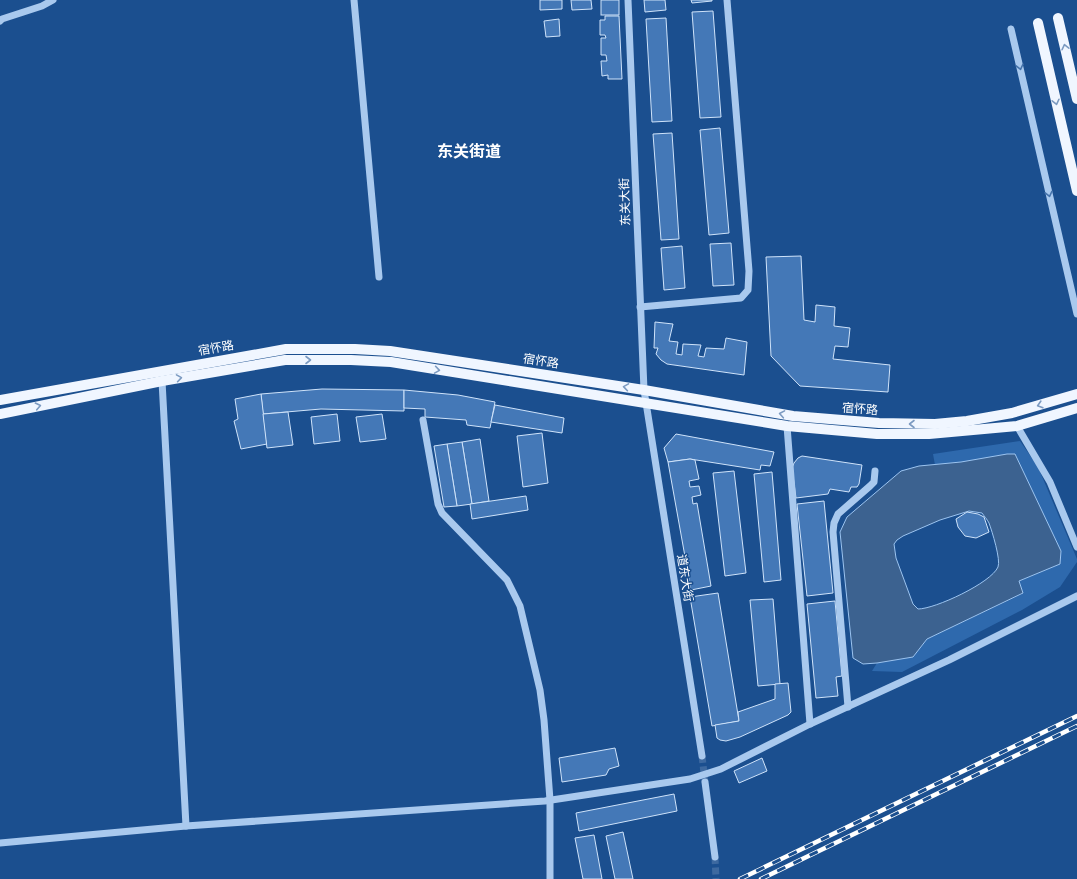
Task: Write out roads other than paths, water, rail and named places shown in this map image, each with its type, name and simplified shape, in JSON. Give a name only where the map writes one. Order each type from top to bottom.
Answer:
[{"type":"main road","points":[[1058,18],[1077,99]]},
{"type":"main road","points":[[1038,23],[1077,191]]},
{"type":"main road","name":"宿怀路","points":[[0,400],[286,349],[354,349],[390,351],[644,390],[793,416],[895,424],[935,424],[967,421],[1012,413],[1077,394]]},
{"type":"main road","name":"宿怀路","points":[[0,414],[162,381],[285,360],[383,362],[787,426],[877,434],[929,434],[1016,426],[1077,408]]},
{"type":"street","points":[[0,21],[2,19],[42,6],[53,0]]},
{"type":"street","points":[[354,0],[379,277]]},
{"type":"street","name":"东关大街","points":[[628,0],[640,307],[646,404]]},
{"type":"street","points":[[640,307],[740,298],[748,290],[749,271],[727,0]]},
{"type":"street","points":[[1011,29],[1077,314]]},
{"type":"street","points":[[162,381],[186,826]]},
{"type":"street","name":"道东大街","points":[[646,404],[702,756]]},
{"type":"street","points":[[423,420],[438,504],[442,513],[506,580],[520,606],[540,690],[544,720],[550,800],[550,879]]},
{"type":"street","points":[[787,426],[810,724]]},
{"type":"street","points":[[1016,426],[1050,482],[1077,547]]},
{"type":"street","points":[[848,706],[833,532],[834,523],[838,514],[874,482],[875,471]]},
{"type":"street","points":[[0,843],[186,826],[550,800],[690,779],[721,769],[810,724],[949,660],[1077,596]]},
{"type":"street","points":[[705,782],[715,857]]},
{"type":"tunnel","points":[[702,756],[705,782]]},
{"type":"tunnel","points":[[715,857],[716,879]]},
{"type":"railway","points":[[740,879],[1077,716]]},
{"type":"railway","points":[[761,879],[1077,726]]},
{"type":"district","name":"东关街道","points":[[469,151]]}]
